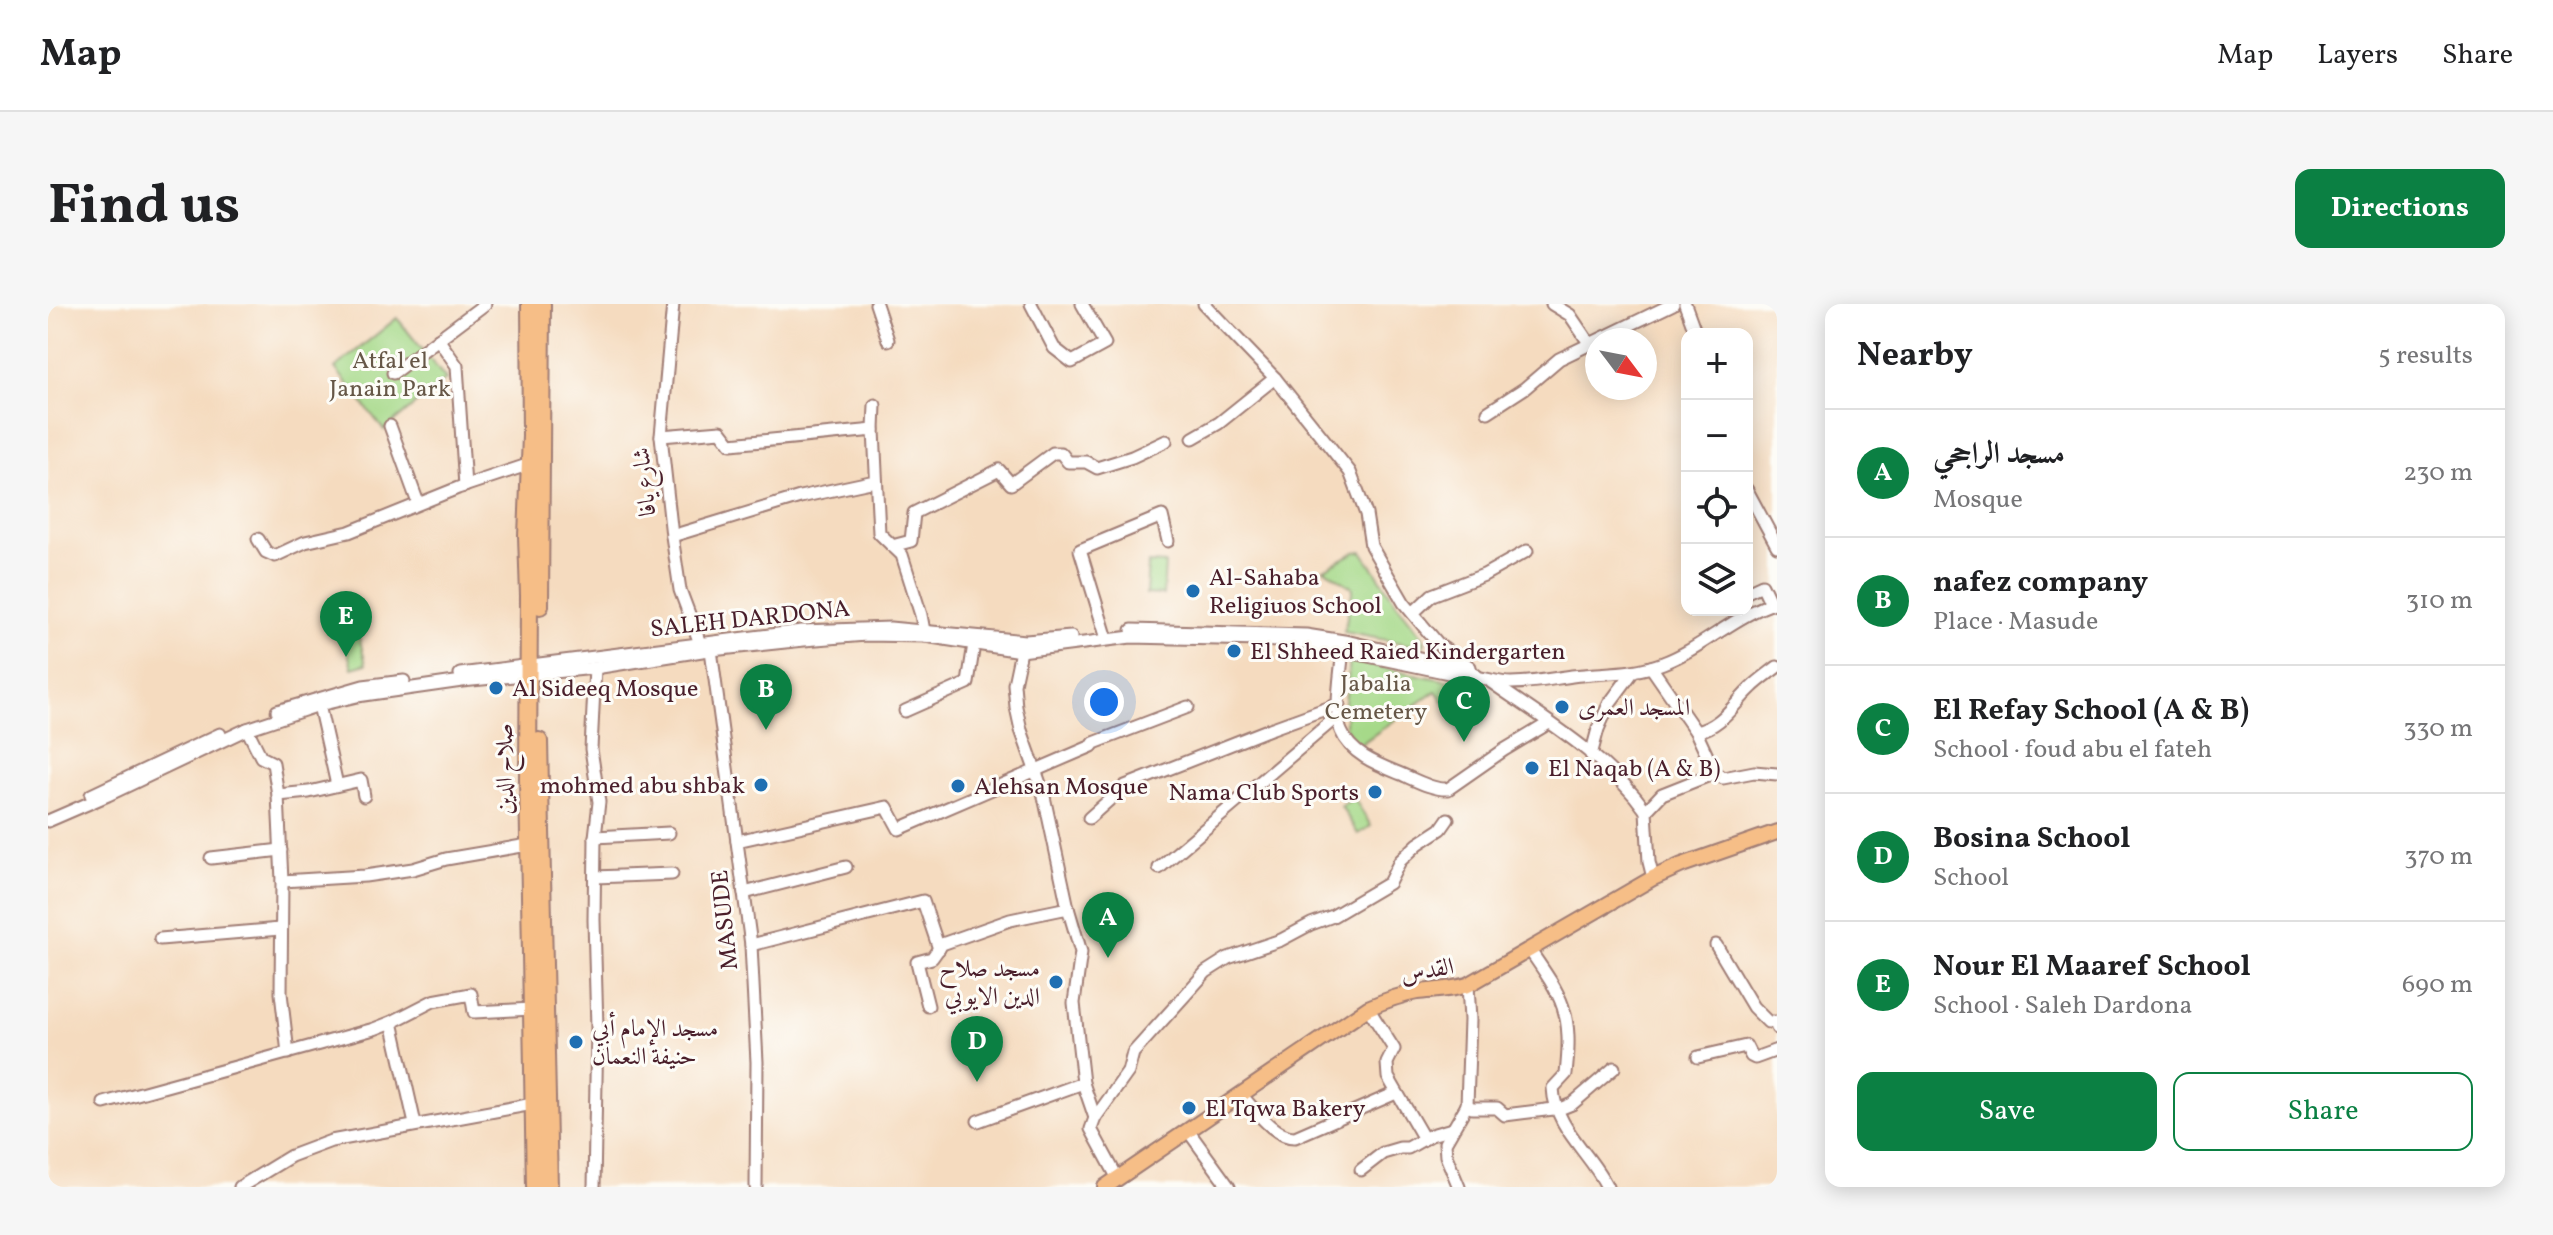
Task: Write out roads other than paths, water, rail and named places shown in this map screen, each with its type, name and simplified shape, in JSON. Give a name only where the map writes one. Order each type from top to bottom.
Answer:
[{"type":"highway","name":"صلاح الدين","points":[[530,304],[527,536],[540,826],[549,1187]]},
{"type":"highway","name":"صلاح الدين","points":[[535,1187],[528,845],[542,304]]},
{"type":"main road","name":"القدس","points":[[1105,1187],[1368,1008],[1415,992],[1452,990],[1468,985],[1653,878],[1777,832]]},
{"type":"street","points":[[393,373],[485,304]]},
{"type":"street","name":"شارع يافا","points":[[673,304],[661,436],[680,590],[705,648]]},
{"type":"street","points":[[876,304],[888,340]]},
{"type":"street","points":[[1031,304],[1054,348],[1072,362],[1105,344],[1082,304]]},
{"type":"street","points":[[1204,304],[1275,378],[1350,472],[1366,514],[1371,546],[1404,603],[1440,646],[1591,755],[1634,795],[1646,811],[1653,878]]},
{"type":"street","points":[[1552,304],[1570,315],[1585,337]]},
{"type":"street","points":[[1621,328],[1673,304]]},
{"type":"street","points":[[1685,304],[1694,328]]},
{"type":"street","points":[[438,339],[457,366],[465,486]]},
{"type":"street","points":[[1488,412],[1525,388],[1559,359],[1585,345]]},
{"type":"street","points":[[1193,438],[1219,423],[1275,378]]},
{"type":"street","points":[[875,405],[879,533],[902,555],[924,633]]},
{"type":"street","points":[[390,426],[418,503]]},
{"type":"street","points":[[661,436],[721,431],[731,444],[874,430]]},
{"type":"street","points":[[892,546],[911,541],[914,513],[999,470],[1011,484],[1053,453],[1061,453],[1068,462],[1086,462],[1097,468],[1132,457],[1166,441]]},
{"type":"street","points":[[258,539],[266,552],[275,556],[305,542],[349,532],[418,503],[530,464]]},
{"type":"street","points":[[672,536],[800,497],[875,481]]},
{"type":"street","points":[[1753,500],[1776,540]]},
{"type":"street","points":[[1106,635],[1080,550],[1162,516],[1168,541]]},
{"type":"street","points":[[1413,613],[1432,595],[1484,575],[1527,551]]},
{"type":"street","points":[[1753,589],[1762,585],[1774,603]]},
{"type":"street","name":"SALEH DARDONA","points":[[924,633],[1021,651],[1106,635],[1306,643],[1506,683],[1609,672],[1632,673],[1683,654],[1754,611],[1774,603]]},
{"type":"street","name":"SALEH DARDONA","points":[[48,821],[247,729],[319,705],[397,689],[593,659],[866,635],[924,633],[1026,641],[1148,630],[1306,635],[1468,669],[1481,677]]},
{"type":"street","points":[[905,711],[968,683],[974,644]]},
{"type":"street","name":"SALEH DARDONA","points":[[48,814],[240,725],[295,705],[363,686],[534,669],[595,668],[705,648]]},
{"type":"street","name":"MASUDE","points":[[705,648],[751,945],[757,1062],[756,1187]]},
{"type":"street","points":[[1343,650],[1339,681],[1340,730],[1352,746],[1371,762],[1446,790],[1549,723]]},
{"type":"street","points":[[1021,651],[1014,684],[1016,707],[1055,838],[1068,908],[1081,952],[1074,1003],[1083,1083],[1095,1118]]},
{"type":"street","points":[[1651,667],[1696,732],[1715,773],[1723,778],[1754,772],[1777,774]]},
{"type":"street","points":[[1696,732],[1719,722],[1752,687],[1777,667]]},
{"type":"street","points":[[594,1187],[597,1028],[595,837],[599,802],[591,749],[595,668]]},
{"type":"street","points":[[1591,755],[1609,704],[1632,673]]},
{"type":"street","points":[[319,705],[337,785]]},
{"type":"street","points":[[737,841],[887,807],[899,829],[1094,743],[1188,707]]},
{"type":"street","points":[[1089,818],[1125,786],[1270,729],[1340,709]]},
{"type":"street","points":[[1159,868],[1340,709]]},
{"type":"street","points":[[247,729],[261,757],[273,763],[278,795],[282,881],[281,993],[288,1053]]},
{"type":"street","points":[[1646,811],[1662,794],[1715,773]]},
{"type":"street","points":[[278,795],[309,792],[361,780],[364,796]]},
{"type":"street","points":[[1117,1177],[1091,1129],[1095,1118],[1128,1072],[1133,1053],[1206,972],[1228,958],[1281,940],[1333,916],[1389,883],[1400,861],[1441,829],[1448,819]]},
{"type":"street","points":[[595,837],[669,833]]},
{"type":"street","points":[[282,881],[365,876],[413,869],[446,859],[528,845]]},
{"type":"street","points":[[211,858],[281,850]]},
{"type":"street","points":[[744,893],[846,867]]},
{"type":"street","points":[[595,877],[672,874]]},
{"type":"street","points":[[751,945],[923,901],[939,949]]},
{"type":"street","points":[[928,1006],[917,962],[932,958],[942,944],[1010,920],[1068,908]]},
{"type":"street","points":[[160,939],[280,929]]},
{"type":"street","points":[[1716,945],[1753,1007],[1768,1022],[1775,1022],[1777,1028]]},
{"type":"street","points":[[1529,949],[1560,995],[1568,1020],[1566,1074],[1553,1088],[1556,1108],[1576,1146],[1583,1149],[1607,1187]]},
{"type":"street","points":[[1459,1187],[1446,1156],[1445,1143],[1467,1105],[1468,985]]},
{"type":"street","points":[[104,1103],[392,1022],[433,1001],[471,994],[474,1012],[532,1009]]},
{"type":"street","points":[[1368,1008],[1394,1049],[1387,1063],[1388,1077],[1424,1139]]},
{"type":"street","points":[[392,1022],[415,1124]]},
{"type":"street","points":[[1698,1057],[1746,1046],[1755,1058],[1777,1050]]},
{"type":"street","points":[[1467,1105],[1472,1108],[1497,1108],[1505,1115],[1562,1108],[1572,1104],[1614,1068]]},
{"type":"street","points":[[978,1121],[1083,1083]]},
{"type":"street","points":[[1240,1094],[1273,1128],[1287,1137],[1295,1137],[1396,1093]]},
{"type":"street","points":[[240,1187],[291,1156],[331,1141],[533,1104]]},
{"type":"street","points":[[1361,1170],[1383,1153],[1408,1148],[1442,1130],[1452,1129]]},
{"type":"street","points":[[1189,1132],[1229,1187]]},
{"type":"place","name":"Al-Sahaba Religiuos School","points":[[1193,591]]},
{"type":"place","name":"El Shheed Raied Kindergarten","points":[[1234,651]]},
{"type":"place","name":"Nour El Maaref School","points":[[346,657]]},
{"type":"place","name":"Al Sideeq Mosque","points":[[496,688]]},
{"type":"place","name":"المسجد العمرى","points":[[1562,707]]},
{"type":"place","name":"nafez company","points":[[766,730]]},
{"type":"place","name":"El Refay School (A & B)","points":[[1464,742]]},
{"type":"place","name":"El Naqab (A & B)","points":[[1532,768]]},
{"type":"place","name":"mohmed abu shbak","points":[[761,785]]},
{"type":"place","name":"Alehsan Mosque","points":[[958,786]]},
{"type":"place","name":"Nama Club Sports","points":[[1375,792]]},
{"type":"place","name":"مسجد الراجحي","points":[[1108,958]]},
{"type":"place","name":"مسجد صلاح الدين الايوبي","points":[[1056,982]]},
{"type":"place","name":"مسجد الإمام أبي حنيفة النعمان","points":[[576,1042]]},
{"type":"place","name":"Bosina School","points":[[977,1082]]},
{"type":"place","name":"El Tqwa Bakery","points":[[1189,1108]]},
{"type":"park label","name":"Atfal el Janain Park","points":[[390,374]]},
{"type":"park label","name":"Jabalia Cemetery","points":[[1376,697]]}]
